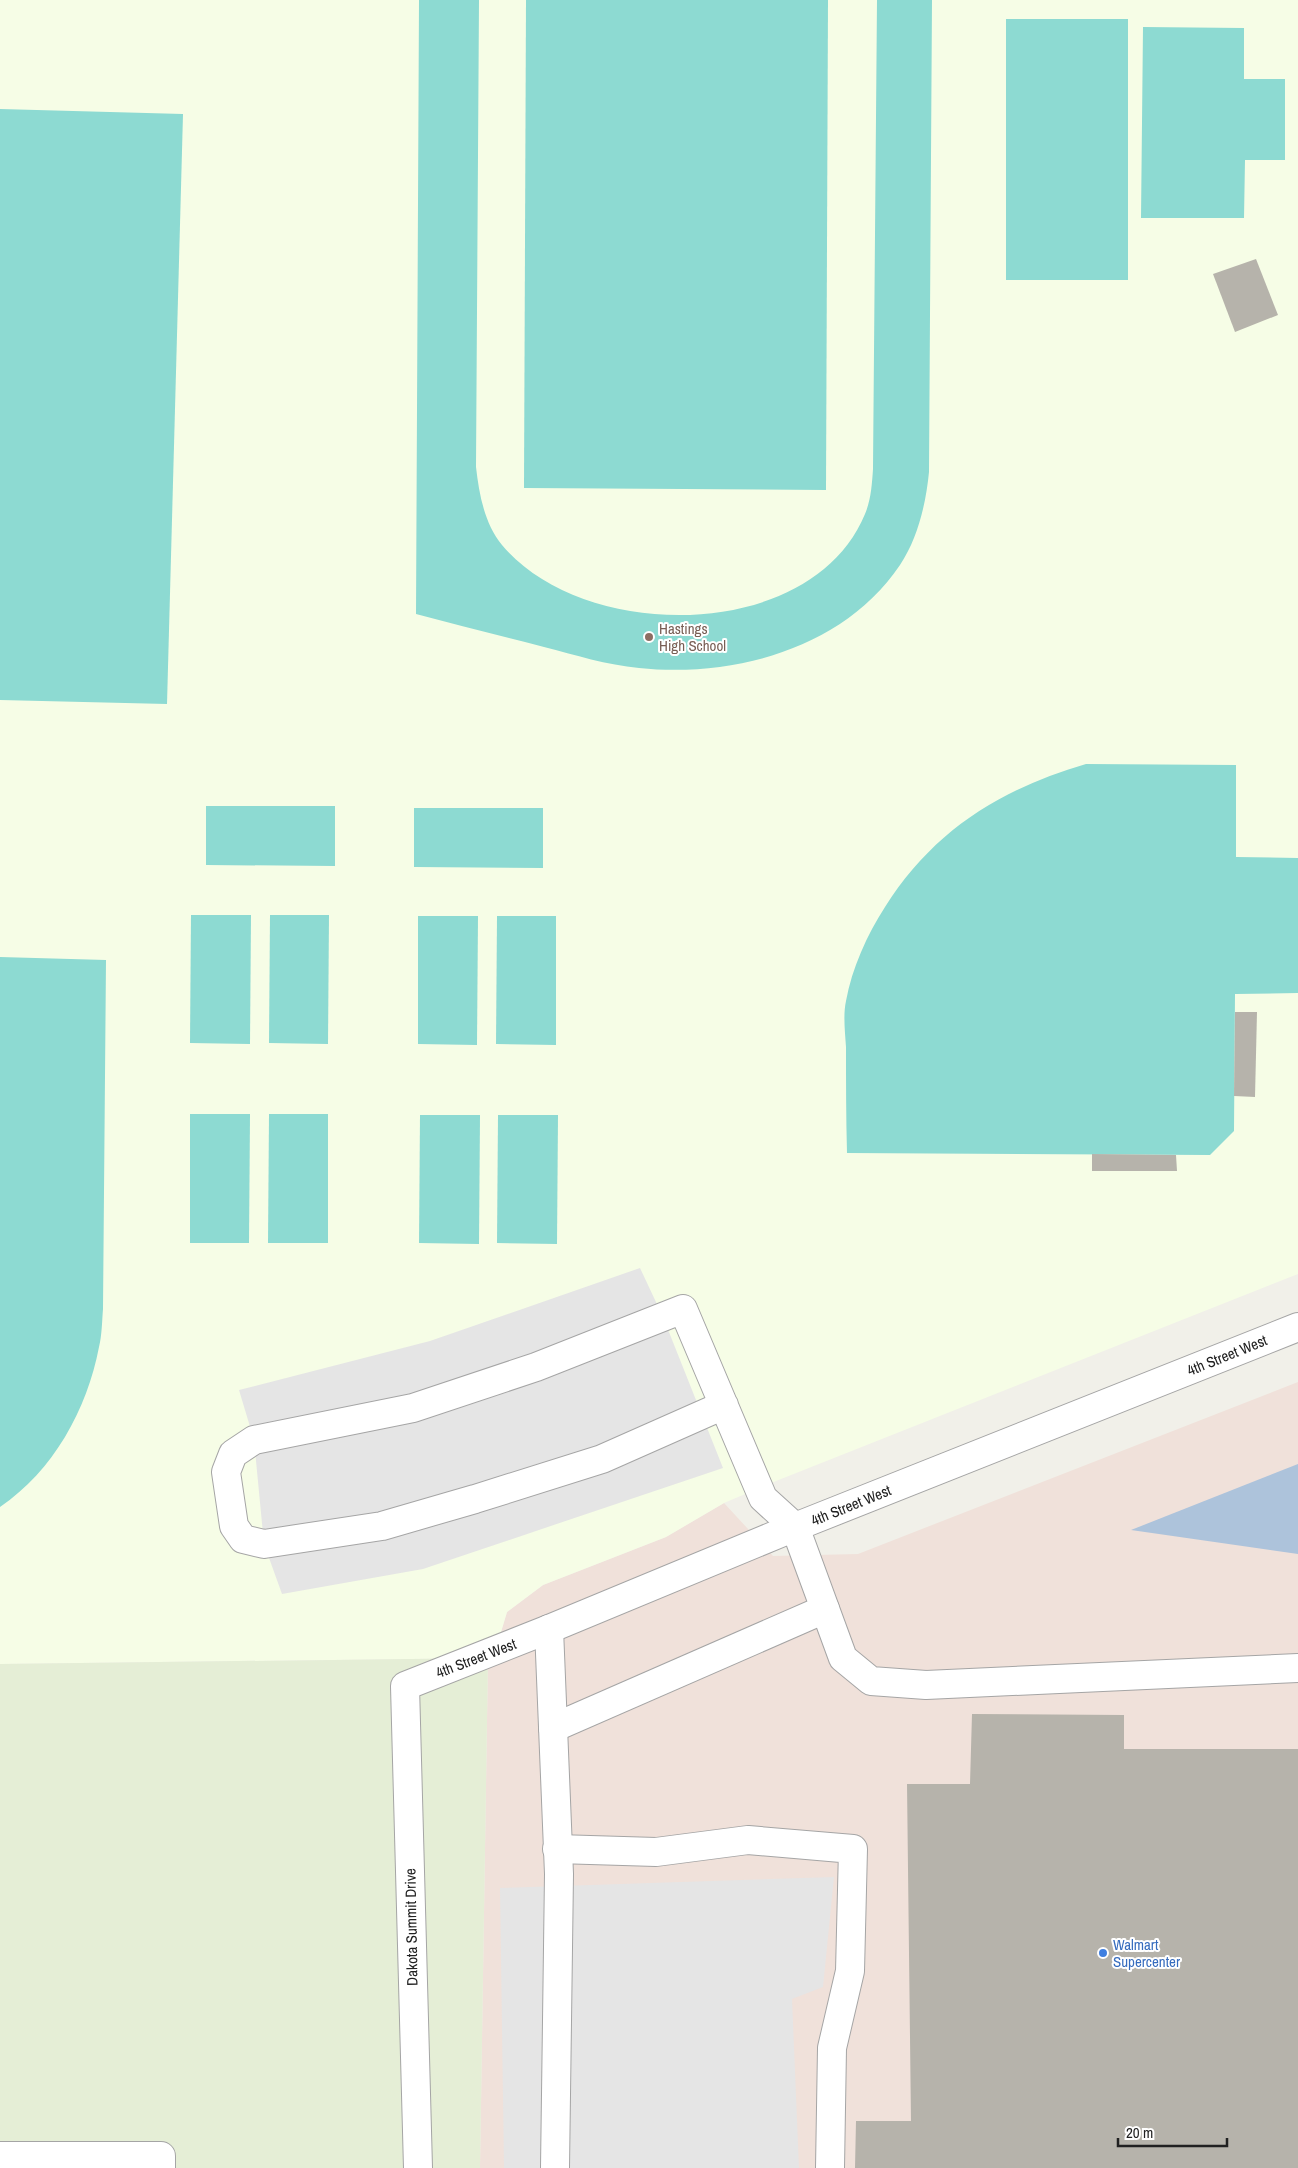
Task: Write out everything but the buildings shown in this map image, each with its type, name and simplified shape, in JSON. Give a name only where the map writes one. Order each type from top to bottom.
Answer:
[{"type":"street","points":[[724,1405],[602,1459],[475,1500],[382,1526],[264,1544],[243,1539],[234,1526],[226,1472],[233,1454],[254,1440],[413,1408],[536,1367],[683,1310],[724,1405],[763,1498],[795,1527],[843,1658],[871,1681],[926,1685],[1298,1668]]},
{"type":"street","name":"4th Street West","points":[[405,1686],[549,1629],[795,1527],[1298,1327]]},
{"type":"street","points":[[553,1728],[826,1609]]},
{"type":"street","points":[[549,1629],[559,1892],[556,2168]]},
{"type":"street","name":"Dakota Summit Drive","points":[[405,1686],[418,2168]]},
{"type":"street","points":[[557,1849],[656,1852],[748,1840],[853,1849],[850,1971],[832,2048],[830,2168]]},
{"type":"street","points":[[0,2156],[161,2156],[161,2168]]},
{"type":"shaded area","name":"Hastings High School","points":[[0,0],[1298,0],[1298,1274],[776,1481],[724,1503],[666,1537],[543,1585],[507,1612],[498,1642],[488,1658],[0,1664]]},
{"type":"shaded area","points":[[419,0],[479,0],[476,467],[481,497],[491,527],[502,545],[539,577],[586,600],[639,612],[694,615],[748,606],[797,587],[838,556],[867,509],[872,486],[873,469],[877,0],[932,0],[928,484],[920,520],[906,555],[877,594],[849,618],[818,637],[784,651],[749,662],[712,668],[675,670],[627,667],[603,662],[416,614]]},
{"type":"shaded area","points":[[526,0],[828,0],[826,490],[524,488]]},
{"type":"shaded area","points":[[1006,19],[1128,19],[1128,280],[1006,280]]},
{"type":"shaded area","points":[[1143,27],[1244,28],[1244,79],[1285,79],[1285,160],[1245,160],[1244,218],[1141,218]]},
{"type":"shaded area","points":[[0,109],[183,114],[167,704],[0,700]]},
{"type":"shaded area","points":[[1086,764],[1236,765],[1236,857],[1298,858],[1298,993],[1235,994],[1234,1131],[1210,1155],[847,1153],[845,1006],[856,964],[878,918],[904,880],[925,856],[971,816],[1025,786]]},
{"type":"shaded area","points":[[206,806],[335,806],[335,866],[206,865]]},
{"type":"shaded area","points":[[414,808],[543,808],[543,868],[414,867]]},
{"type":"shaded area","points":[[191,915],[251,915],[250,1044],[190,1043]]},
{"type":"shaded area","points":[[270,915],[329,915],[328,1044],[269,1043]]},
{"type":"shaded area","points":[[418,916],[478,916],[477,1045],[418,1044]]},
{"type":"shaded area","points":[[497,916],[556,916],[556,1045],[496,1044]]},
{"type":"shaded area","points":[[0,957],[106,960],[103,1309],[100,1342],[86,1394],[65,1437],[36,1476],[0,1507]]},
{"type":"shaded area","points":[[190,1114],[250,1114],[249,1243],[190,1243]]},
{"type":"shaded area","points":[[269,1114],[328,1114],[328,1243],[268,1243]]},
{"type":"shaded area","points":[[420,1115],[480,1115],[479,1244],[419,1243]]},
{"type":"shaded area","points":[[498,1115],[558,1115],[557,1244],[497,1243]]},
{"type":"shaded area","points":[[640,1268],[663,1317],[723,1468],[423,1569],[282,1594],[264,1544],[254,1440],[239,1390],[430,1341]]},
{"type":"shaded area","points":[[1298,1382],[1298,2168],[480,2168],[488,1658],[498,1642],[507,1612],[543,1585],[666,1537],[724,1503],[773,1556],[858,1554]]},
{"type":"shaded area","points":[[1298,1464],[1298,1554],[1131,1530]]},
{"type":"shaded area","points":[[488,1658],[480,2168],[0,2168],[0,1664]]},
{"type":"shaded area","points":[[834,1877],[823,1987],[792,1999],[799,2168],[504,2168],[500,1888]]},
{"type":"place","name":"Hastings High School","points":[[649,637]]},
{"type":"place","name":"Walmart Supercenter","points":[[1103,1953]]}]
